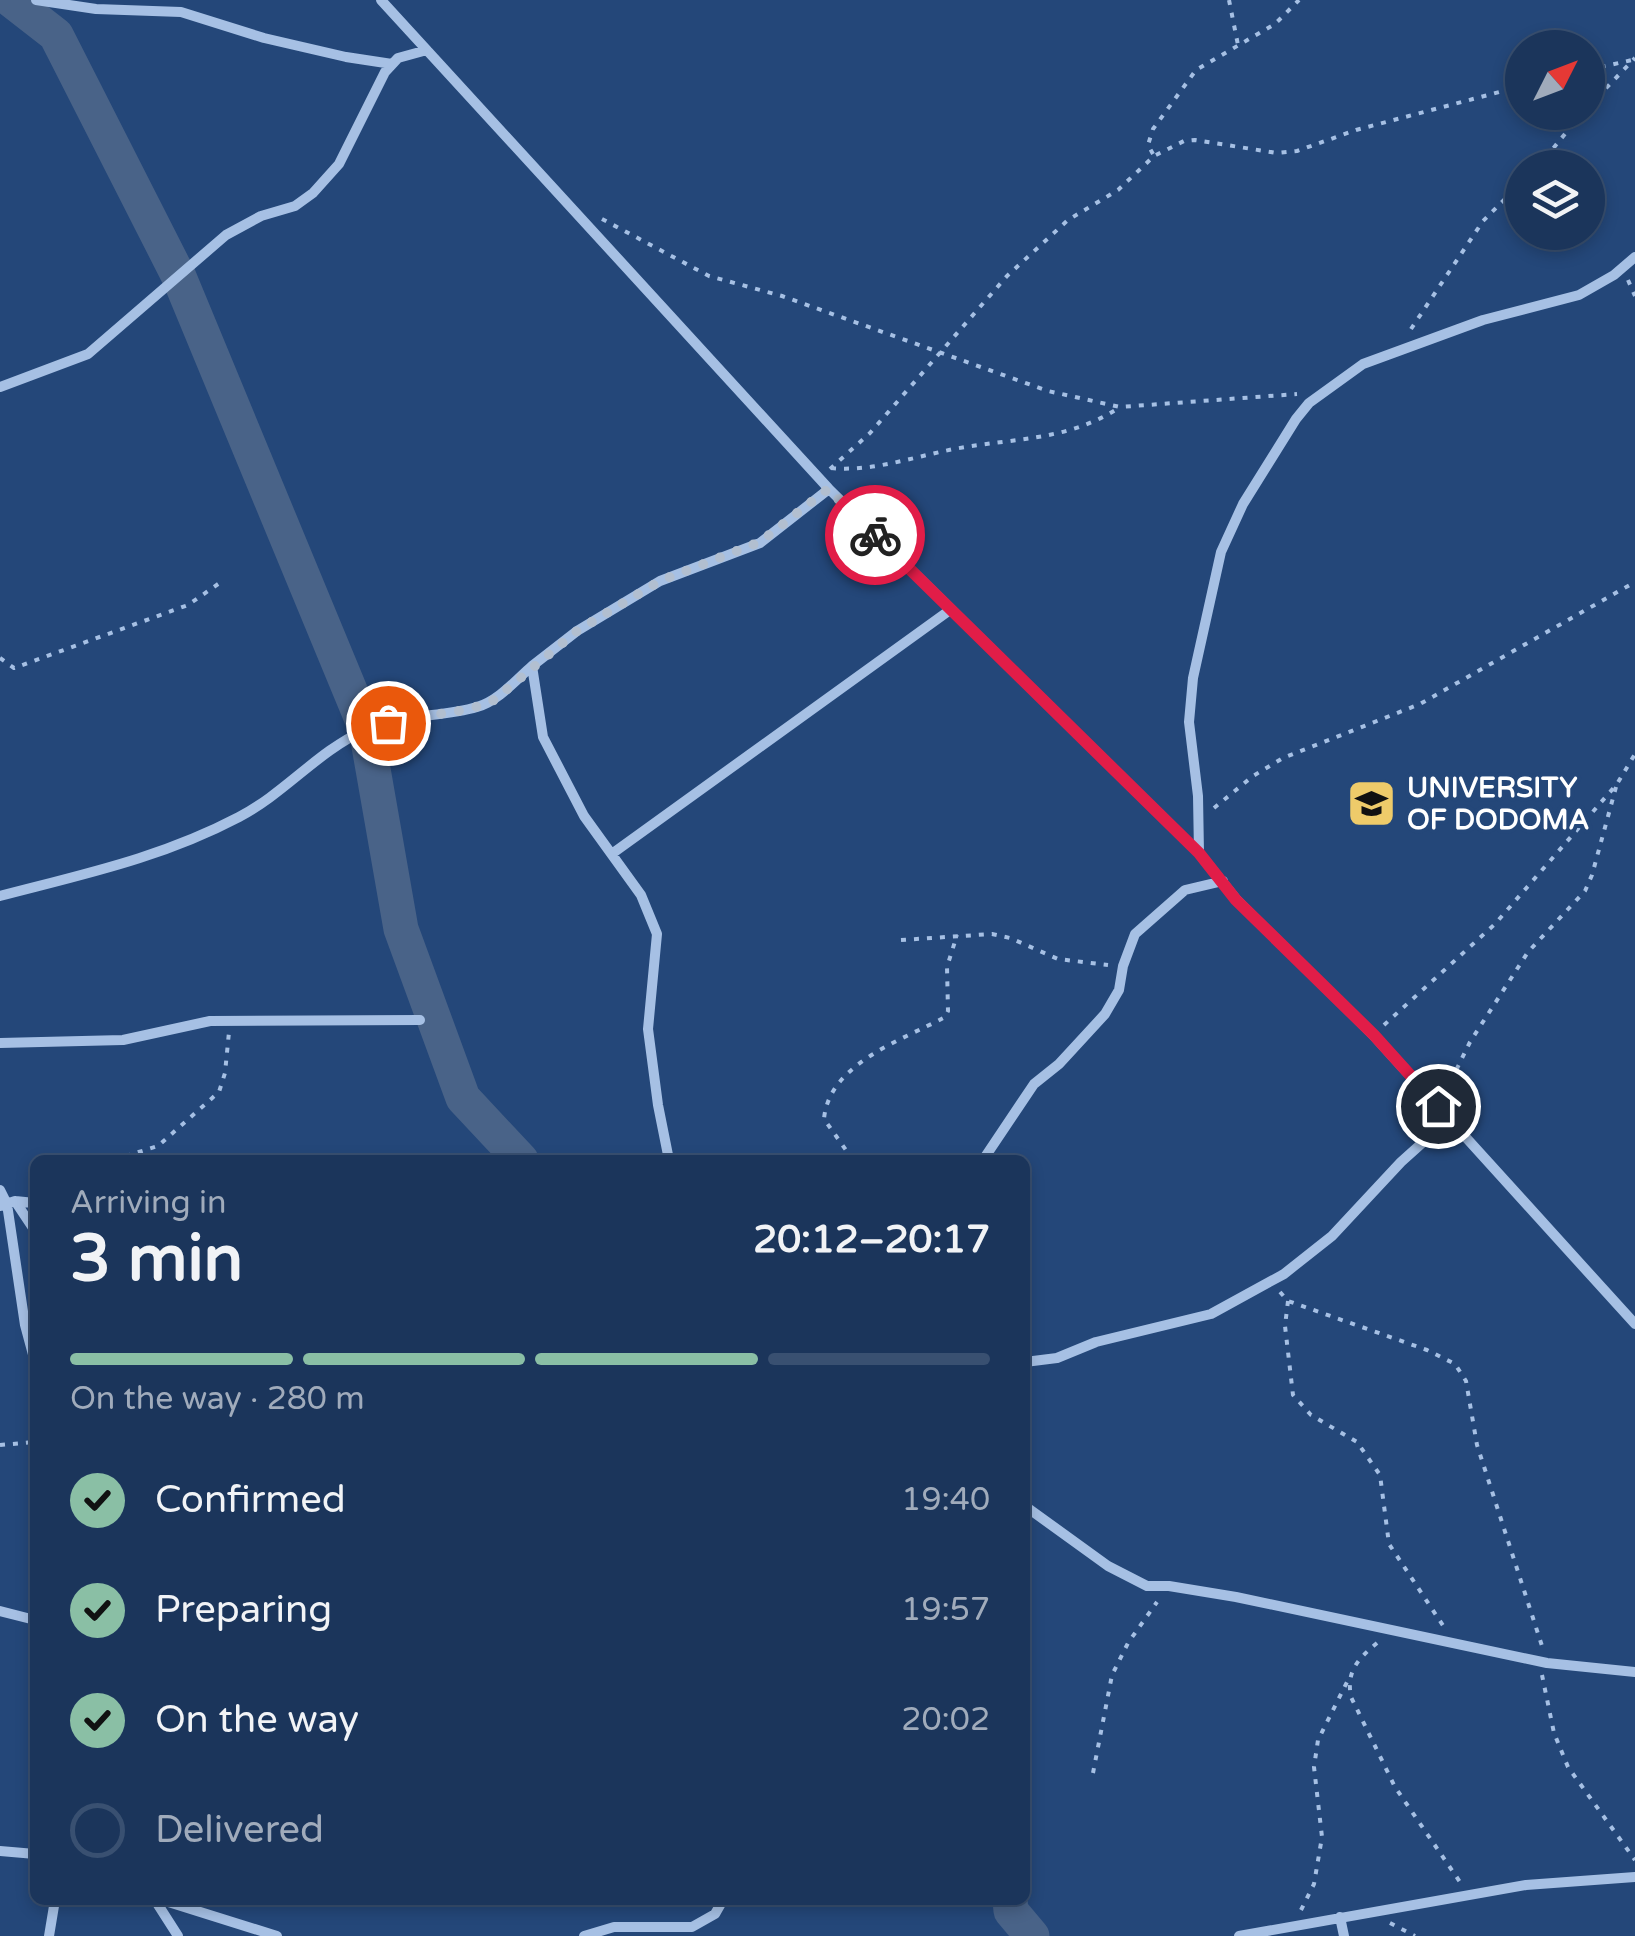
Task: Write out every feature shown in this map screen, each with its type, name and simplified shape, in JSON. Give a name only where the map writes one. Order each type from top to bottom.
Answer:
[{"type":"street","points":[[36,0],[96,10],[180,12],[264,38],[392,64]]},
{"type":"street","points":[[382,0],[828,489],[1199,853],[1236,900],[1374,1035],[1635,1324]]},
{"type":"street","points":[[0,387],[88,354],[226,235],[261,216],[294,206],[314,193],[339,164],[392,64],[406,54],[428,50]]},
{"type":"street","points":[[1199,853],[1189,722],[1221,552],[1243,504],[1296,419],[1326,390],[1363,364],[1482,320],[1579,295],[1614,275],[1635,256]]},
{"type":"street","points":[[0,896],[131,864],[182,843],[243,815],[322,754],[366,729],[409,716],[478,707],[494,700],[577,631],[660,581],[760,542],[828,489]]},
{"type":"street","points":[[613,852],[950,610]]},
{"type":"street","points":[[532,666],[543,736],[584,816],[646,904],[656,934],[648,1028],[668,1155]]},
{"type":"street","points":[[986,1155],[1034,1084],[1059,1064],[1105,1014],[1119,990],[1135,934],[1147,920],[1189,888],[1223,881]]},
{"type":"street","points":[[0,1043],[123,1040],[210,1021],[420,1020]]},
{"type":"street","points":[[1030,1361],[1057,1358],[1096,1342],[1211,1314],[1270,1281],[1332,1236],[1401,1162],[1450,1118]]},
{"type":"street","points":[[0,1190],[30,1226]]},
{"type":"street","points":[[8,1204],[30,1344]]},
{"type":"street","points":[[1030,1509],[1133,1581],[1147,1586],[1169,1586],[1542,1662],[1635,1672]]},
{"type":"street","points":[[0,1611],[30,1619]]},
{"type":"street","points":[[0,1852],[30,1854]]},
{"type":"street","points":[[1239,1936],[1526,1885],[1635,1877]]},
{"type":"street","points":[[49,1936],[54,1905]]},
{"type":"street","points":[[161,1905],[178,1936]]},
{"type":"street","points":[[175,1905],[278,1936]]},
{"type":"street","points":[[584,1936],[614,1926],[692,1927],[715,1914],[720,1905]]},
{"type":"street","points":[[1340,1917],[1344,1936]]},
{"type":"path","points":[[1230,0],[1238,44]]},
{"type":"path","points":[[1154,156],[1148,145],[1153,129],[1196,70],[1275,24],[1299,0]]},
{"type":"path","points":[[1605,66],[1633,59]]},
{"type":"path","points":[[1605,89],[1633,59]]},
{"type":"path","points":[[819,479],[870,433],[1008,276],[1068,220],[1118,190],[1154,156],[1195,140],[1278,153],[1297,150],[1356,130],[1505,91]]},
{"type":"path","points":[[1551,150],[1568,130]]},
{"type":"path","points":[[1399,350],[1483,222],[1505,199]]},
{"type":"path","points":[[570,206],[620,226],[709,276],[782,296],[1048,390],[1120,406],[1263,398],[1326,390]]},
{"type":"path","points":[[830,468],[855,470],[960,448],[1046,438],[1102,419],[1120,406]]},
{"type":"path","points":[[0,658],[14,668],[52,657],[188,605],[221,582]]},
{"type":"path","points":[[1198,821],[1283,758],[1420,704],[1635,582]]},
{"type":"path","points":[[1374,1035],[1495,924],[1616,784],[1635,754]]},
{"type":"path","points":[[1438,1106],[1470,1042],[1528,952],[1584,891],[1592,876],[1616,784]]},
{"type":"path","points":[[901,940],[992,934],[1058,959],[1123,966]]},
{"type":"path","points":[[849,1155],[824,1119],[825,1106],[838,1082],[857,1066],[892,1043],[945,1017],[947,967],[956,935]]},
{"type":"path","points":[[128,1155],[158,1146],[219,1092],[226,1073],[230,1022]]},
{"type":"path","points":[[1270,1281],[1288,1301],[1428,1350],[1455,1364],[1466,1382],[1477,1445],[1542,1662],[1554,1732],[1568,1767],[1635,1860]]},
{"type":"path","points":[[1288,1301],[1286,1326],[1293,1395],[1311,1414],[1357,1442],[1380,1475],[1389,1544],[1418,1584],[1434,1616],[1466,1646]]},
{"type":"path","points":[[0,1446],[30,1443]]},
{"type":"path","points":[[1093,1773],[1112,1675],[1128,1643],[1169,1586]]},
{"type":"path","points":[[1290,1927],[1314,1884],[1322,1837],[1314,1768],[1318,1740],[1362,1655],[1392,1630]]},
{"type":"path","points":[[1348,1681],[1351,1697],[1395,1786],[1469,1894]]},
{"type":"waterway","points":[[11,0],[56,35],[179,277],[366,729],[401,929],[463,1098],[516,1155]]},
{"type":"waterway","points":[[1010,1905],[1032,1936]]},
{"type":"way so far","points":[[388,723],[409,716],[478,707],[494,700],[577,631],[660,581],[760,542],[828,489],[875,535]]},
{"type":"place","name":"UNIVERSITY OF DODOMA","points":[[1372,804]]},
{"type":"route","points":[[875,535],[1199,853],[1236,900],[1374,1035],[1438,1106]]}]
